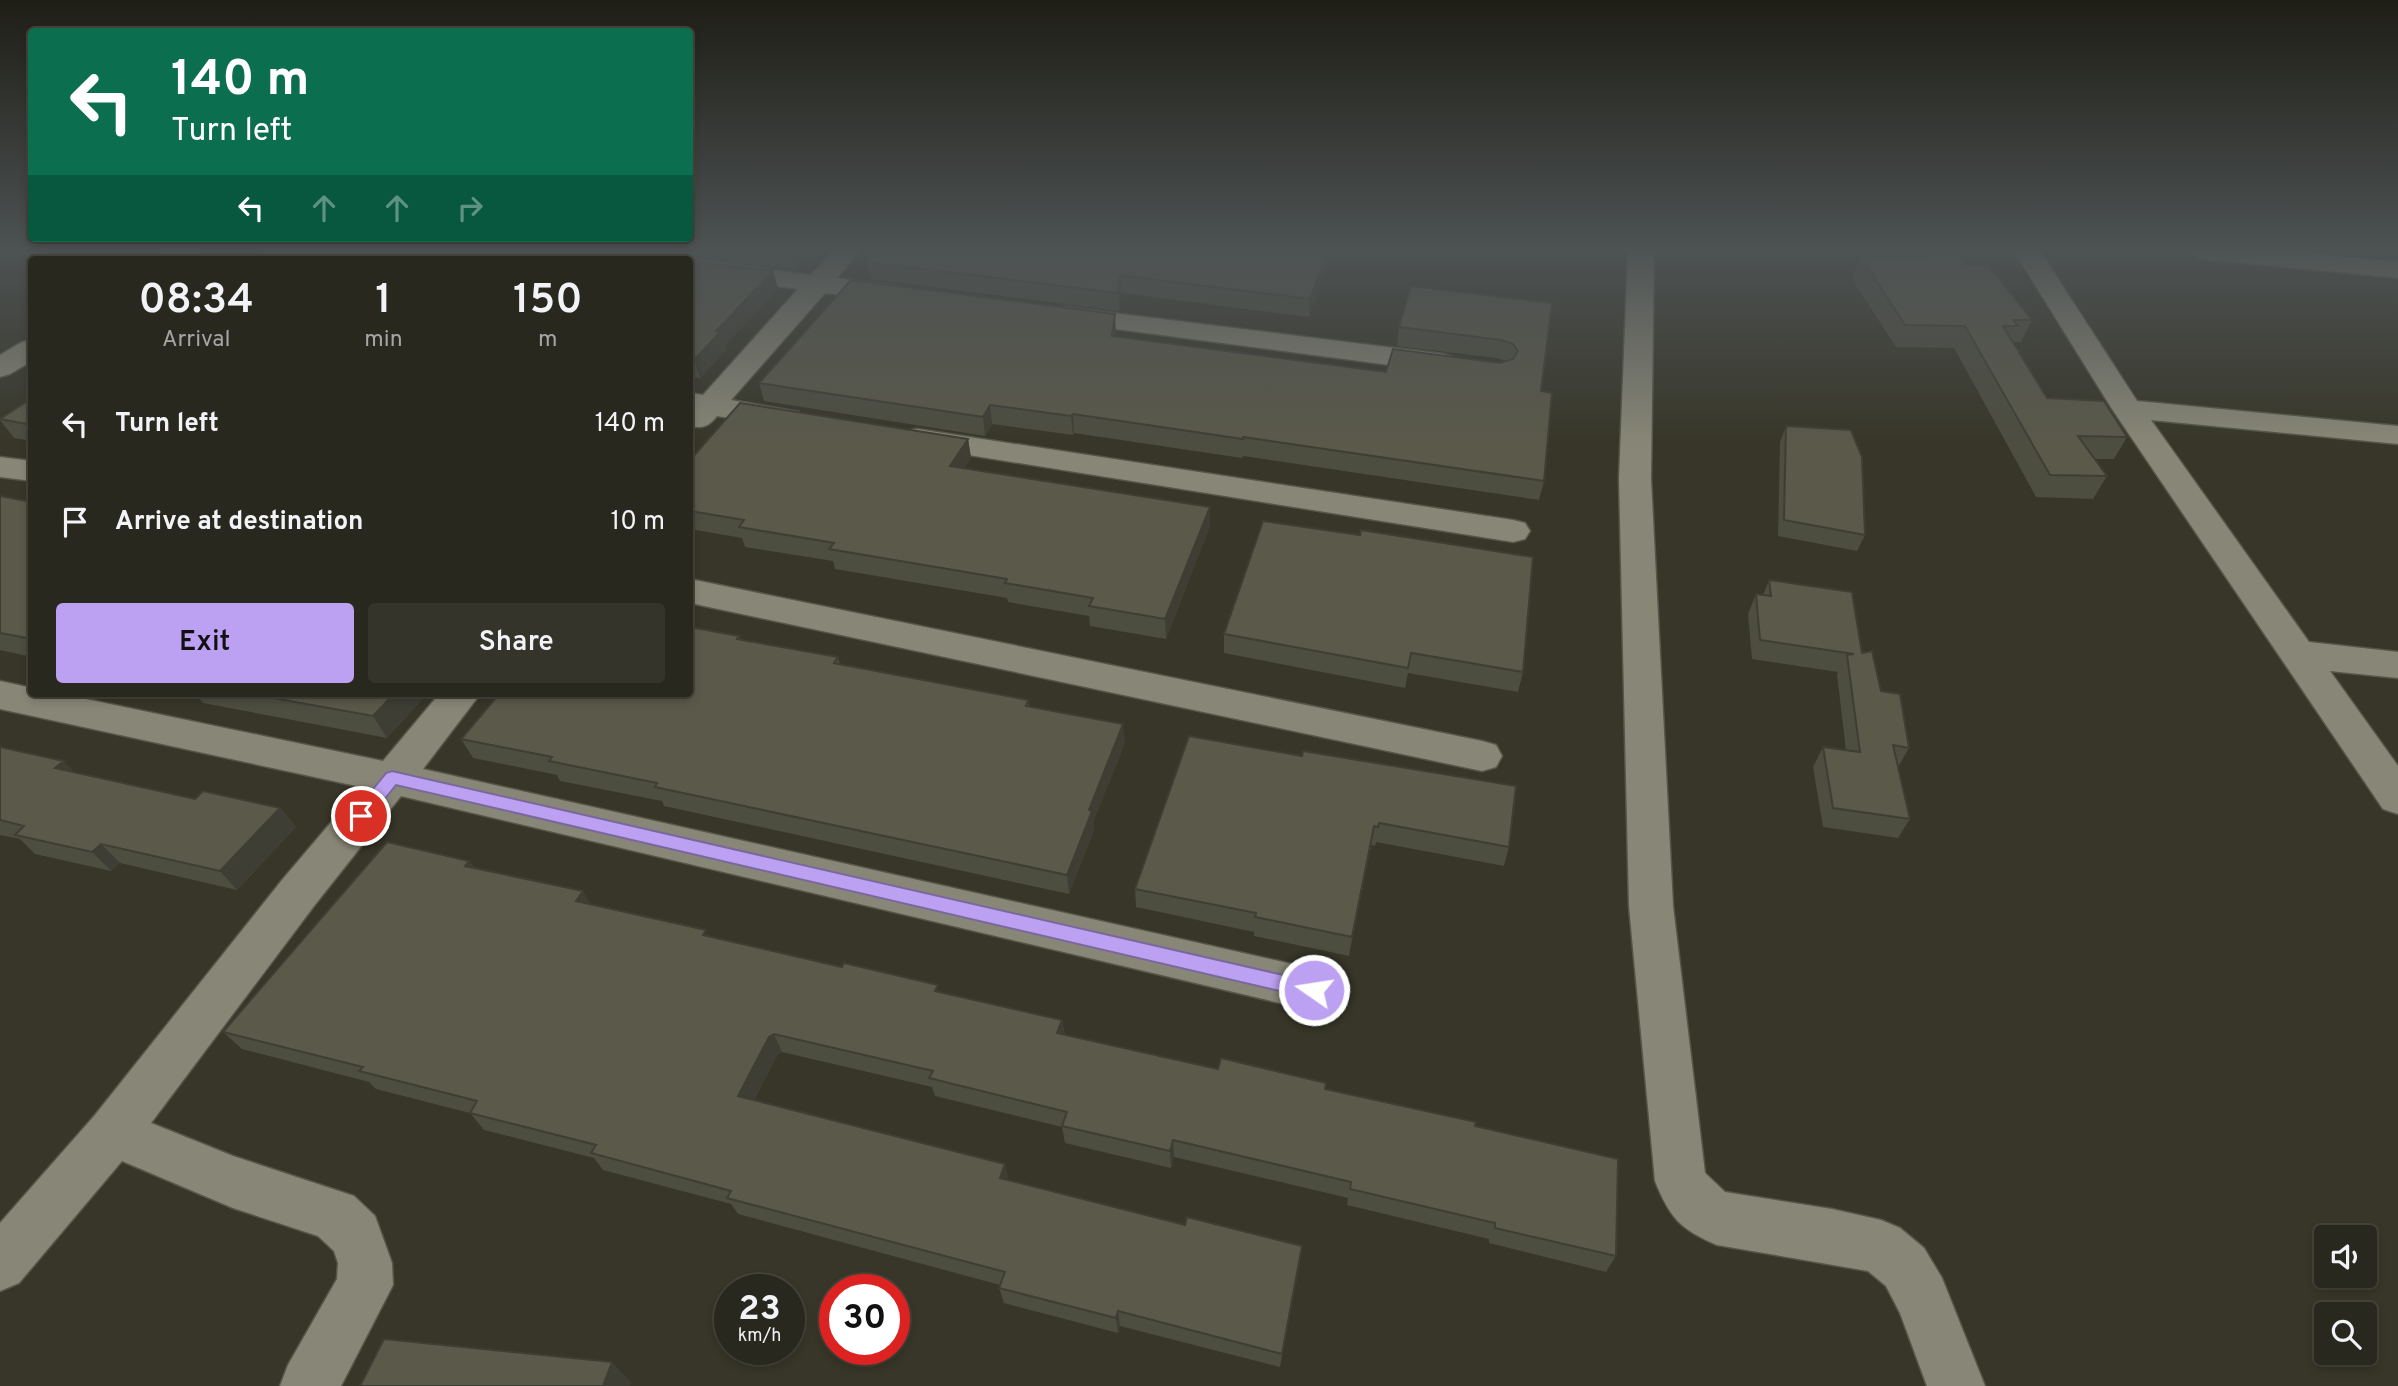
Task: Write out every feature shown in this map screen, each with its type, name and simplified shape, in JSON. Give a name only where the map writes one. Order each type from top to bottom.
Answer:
[{"type":"street","points":[[696,412],[788,316]]},
{"type":"street","points":[[1069,316],[1469,366]]},
{"type":"street","points":[[1640,316],[1636,479],[1651,906],[1679,1173],[1684,1194],[1700,1209],[1717,1218],[1832,1236],[1881,1247],[1905,1267],[1922,1298],[1956,1386]]},
{"type":"street","points":[[2067,316],[2127,409],[2295,654],[2398,798]]},
{"type":"street","points":[[0,368],[28,350]]},
{"type":"street","points":[[2127,409],[2398,435]]},
{"type":"street","points":[[696,412],[819,422]]},
{"type":"street","points":[[887,433],[1513,531]]},
{"type":"street","points":[[0,467],[28,470]]},
{"type":"street","points":[[693,592],[1482,756]]},
{"type":"street","points":[[2295,654],[2398,665]]},
{"type":"street","points":[[0,695],[392,778],[1314,990]]},
{"type":"street","points":[[0,1264],[113,1132],[298,893],[459,697]]},
{"type":"street","points":[[113,1132],[233,1182],[335,1215],[356,1235],[365,1263],[365,1285],[309,1386]]},
{"type":"building","points":[[693,316],[731,316],[716,331],[721,331],[694,360]]},
{"type":"building","points":[[819,316],[1115,316],[1112,336],[1386,372],[1393,349],[1500,363],[1513,359],[1518,351],[1513,344],[1501,340],[1399,327],[1402,316],[1550,316],[1541,391],[1552,393],[1544,481],[1073,414],[1071,416],[990,405],[983,417],[759,383]]},
{"type":"building","points":[[1899,316],[2029,316],[2032,320],[2013,320],[2018,326],[2003,326],[2047,398],[2104,401],[2127,437],[2078,436],[2107,476],[2050,475],[1965,326],[1905,325]]},
{"type":"building","points":[[28,401],[28,424],[0,419]]},
{"type":"building","points":[[740,403],[968,439],[950,466],[1210,507],[1165,619],[1089,606],[1093,598],[1005,583],[1007,579],[829,549],[834,543],[739,527],[744,520],[693,512],[693,457]]},
{"type":"building","points":[[1786,426],[1851,430],[1862,457],[1865,535],[1784,520]]},
{"type":"building","points":[[0,496],[28,501],[28,638],[0,633]]},
{"type":"building","points":[[1263,521],[1360,535],[1361,530],[1533,557],[1523,672],[1411,653],[1408,668],[1224,634]]},
{"type":"building","points":[[1769,580],[1852,592],[1862,653],[1872,651],[1881,691],[1900,694],[1909,748],[1893,745],[1910,819],[1833,808],[1823,747],[1860,752],[1847,655],[1854,654],[1760,640],[1756,594],[1771,596]]},
{"type":"building","points":[[693,628],[739,636],[737,639],[838,657],[834,663],[1028,700],[1026,706],[1123,724],[1067,875],[655,787],[657,783],[549,761],[552,757],[461,739],[497,697],[693,697]]},
{"type":"building","points":[[268,697],[391,697],[373,716]]},
{"type":"building","points":[[1189,736],[1302,756],[1303,751],[1516,786],[1509,847],[1379,823],[1378,827],[1374,826],[1352,937],[1255,917],[1256,913],[1135,889]]},
{"type":"building","points":[[0,747],[64,761],[55,768],[195,799],[203,791],[280,808],[220,871],[101,844],[92,852],[15,835],[24,826],[0,820]]},
{"type":"building","points":[[387,842],[469,861],[465,866],[583,891],[576,901],[706,930],[703,935],[842,967],[844,963],[938,985],[935,991],[1062,1020],[1057,1033],[1218,1069],[1221,1058],[1326,1083],[1325,1089],[1476,1122],[1475,1126],[1618,1159],[1616,1256],[1495,1228],[1495,1223],[1350,1189],[1351,1182],[1173,1140],[1170,1151],[1062,1126],[1067,1112],[929,1078],[933,1071],[774,1034],[769,1037],[738,1096],[1005,1164],[1000,1178],[1185,1225],[1187,1217],[1302,1246],[1282,1354],[1118,1311],[1116,1318],[999,1288],[1005,1272],[727,1198],[731,1191],[591,1153],[596,1145],[470,1113],[477,1101],[359,1071],[363,1067],[223,1032]]},
{"type":"building","points":[[384,1339],[612,1362],[603,1386],[360,1386]]},
{"type":"route","points":[[361,816],[392,778],[1314,990]]}]
